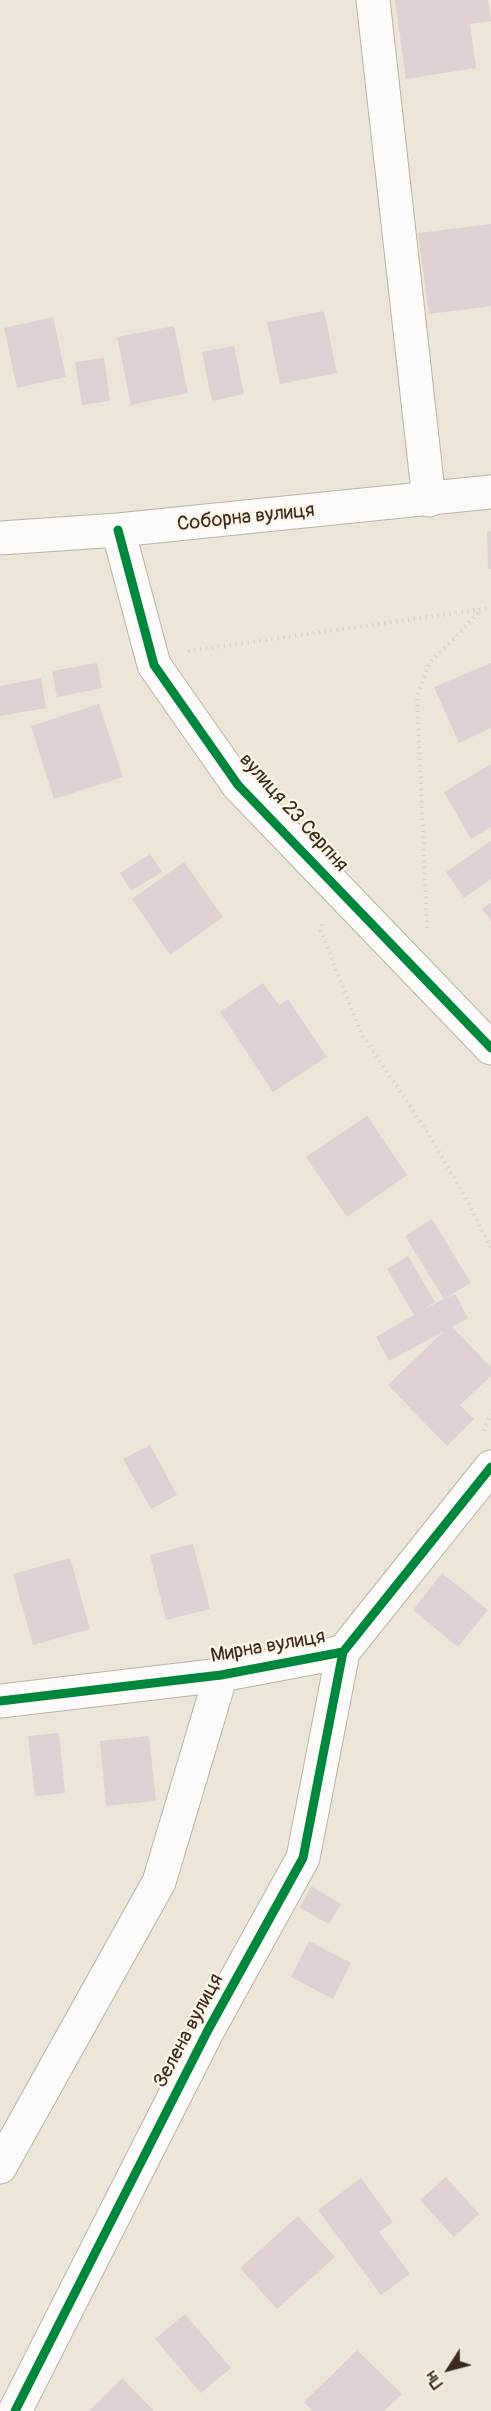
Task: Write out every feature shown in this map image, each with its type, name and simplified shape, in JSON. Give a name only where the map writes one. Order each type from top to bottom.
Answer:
[{"type":"street","points":[[373,0],[429,500]]},
{"type":"street","name":"Соборна вулиця","points":[[0,538],[118,530],[491,492]]},
{"type":"street","name":"вулиця 23 Серпня","points":[[118,530],[154,665],[238,785],[491,1048]]},
{"type":"street","name":"Мирна вулиця","points":[[0,1701],[221,1675],[343,1652],[491,1467]]},
{"type":"street","name":"Зелена вулиця","points":[[15,2411],[208,2030],[303,1858],[343,1652]]},
{"type":"street","points":[[0,2167],[159,1882],[221,1675]]},
{"type":"path","points":[[144,629],[189,651],[491,608]]},
{"type":"path","points":[[428,934],[417,697],[430,662],[480,610]]},
{"type":"path","points":[[328,879],[321,931],[361,1033],[426,1130],[466,1198],[491,1249]]},
{"type":"building","points":[[395,0],[488,0],[491,21],[470,24],[476,68],[406,79]]},
{"type":"building","points":[[491,224],[491,306],[429,314],[418,233]]},
{"type":"building","points":[[324,311],[337,373],[280,384],[267,322]]},
{"type":"building","points":[[53,317],[66,377],[17,388],[4,328]]},
{"type":"building","points":[[174,326],[188,393],[131,405],[117,337]]},
{"type":"building","points":[[234,346],[244,394],[212,401],[202,352]]},
{"type":"building","points":[[104,358],[110,401],[82,405],[75,362]]},
{"type":"building","points":[[491,531],[491,569],[488,569],[487,532]]},
{"type":"building","points":[[97,663],[102,688],[57,697],[52,671]]},
{"type":"building","points":[[491,663],[491,728],[459,743],[434,687]]},
{"type":"building","points":[[41,678],[46,708],[0,716],[0,686]]},
{"type":"building","points":[[99,704],[123,777],[54,799],[31,726]]},
{"type":"building","points":[[491,764],[491,827],[471,839],[444,792]]},
{"type":"building","points":[[491,841],[491,879],[464,898],[446,872]]},
{"type":"building","points":[[150,854],[162,872],[131,891],[120,873]]},
{"type":"building","points":[[184,862],[223,917],[170,955],[132,899]]},
{"type":"building","points":[[491,903],[491,921],[482,909]]},
{"type":"building","points":[[263,983],[279,1005],[288,999],[327,1057],[273,1092],[220,1012]]},
{"type":"building","points":[[367,1116],[407,1175],[347,1217],[306,1157]]},
{"type":"building","points":[[432,1219],[471,1283],[444,1299],[405,1236]]},
{"type":"building","points":[[408,1256],[435,1302],[423,1310],[455,1294],[468,1318],[452,1327],[491,1367],[491,1376],[460,1405],[474,1419],[447,1446],[388,1385],[444,1331],[389,1361],[376,1337],[414,1315],[387,1269]]},
{"type":"building","points":[[150,1445],[177,1495],[151,1509],[123,1459]]},
{"type":"building","points":[[193,1544],[210,1609],[166,1620],[150,1555]]},
{"type":"building","points":[[70,1558],[90,1629],[33,1645],[13,1574]]},
{"type":"building","points":[[442,1573],[488,1610],[458,1647],[413,1610]]},
{"type":"building","points":[[59,1733],[65,1793],[35,1796],[28,1736]]},
{"type":"building","points":[[149,1736],[156,1801],[106,1806],[100,1741]]},
{"type":"building","points":[[311,1886],[341,1904],[329,1924],[300,1908]]},
{"type":"building","points":[[309,1941],[351,1963],[333,1999],[291,1977]]},
{"type":"building","points":[[446,2177],[479,2214],[454,2237],[420,2200]]},
{"type":"building","points":[[361,2178],[393,2222],[379,2232],[410,2274],[381,2295],[318,2210]]},
{"type":"building","points":[[298,2216],[335,2257],[277,2309],[240,2268]]},
{"type":"building","points":[[185,2314],[231,2368],[201,2393],[155,2339]]},
{"type":"building","points":[[357,2350],[402,2394],[384,2411],[312,2411],[304,2402]]},
{"type":"building","points":[[122,2378],[154,2411],[89,2411]]},
{"type":"cycle path","points":[[118,530],[154,665],[238,785],[491,1048]]},
{"type":"cycle path","points":[[0,1701],[221,1675],[343,1652],[491,1467]]},
{"type":"cycle path","points":[[15,2411],[208,2030],[303,1858],[343,1652]]}]
